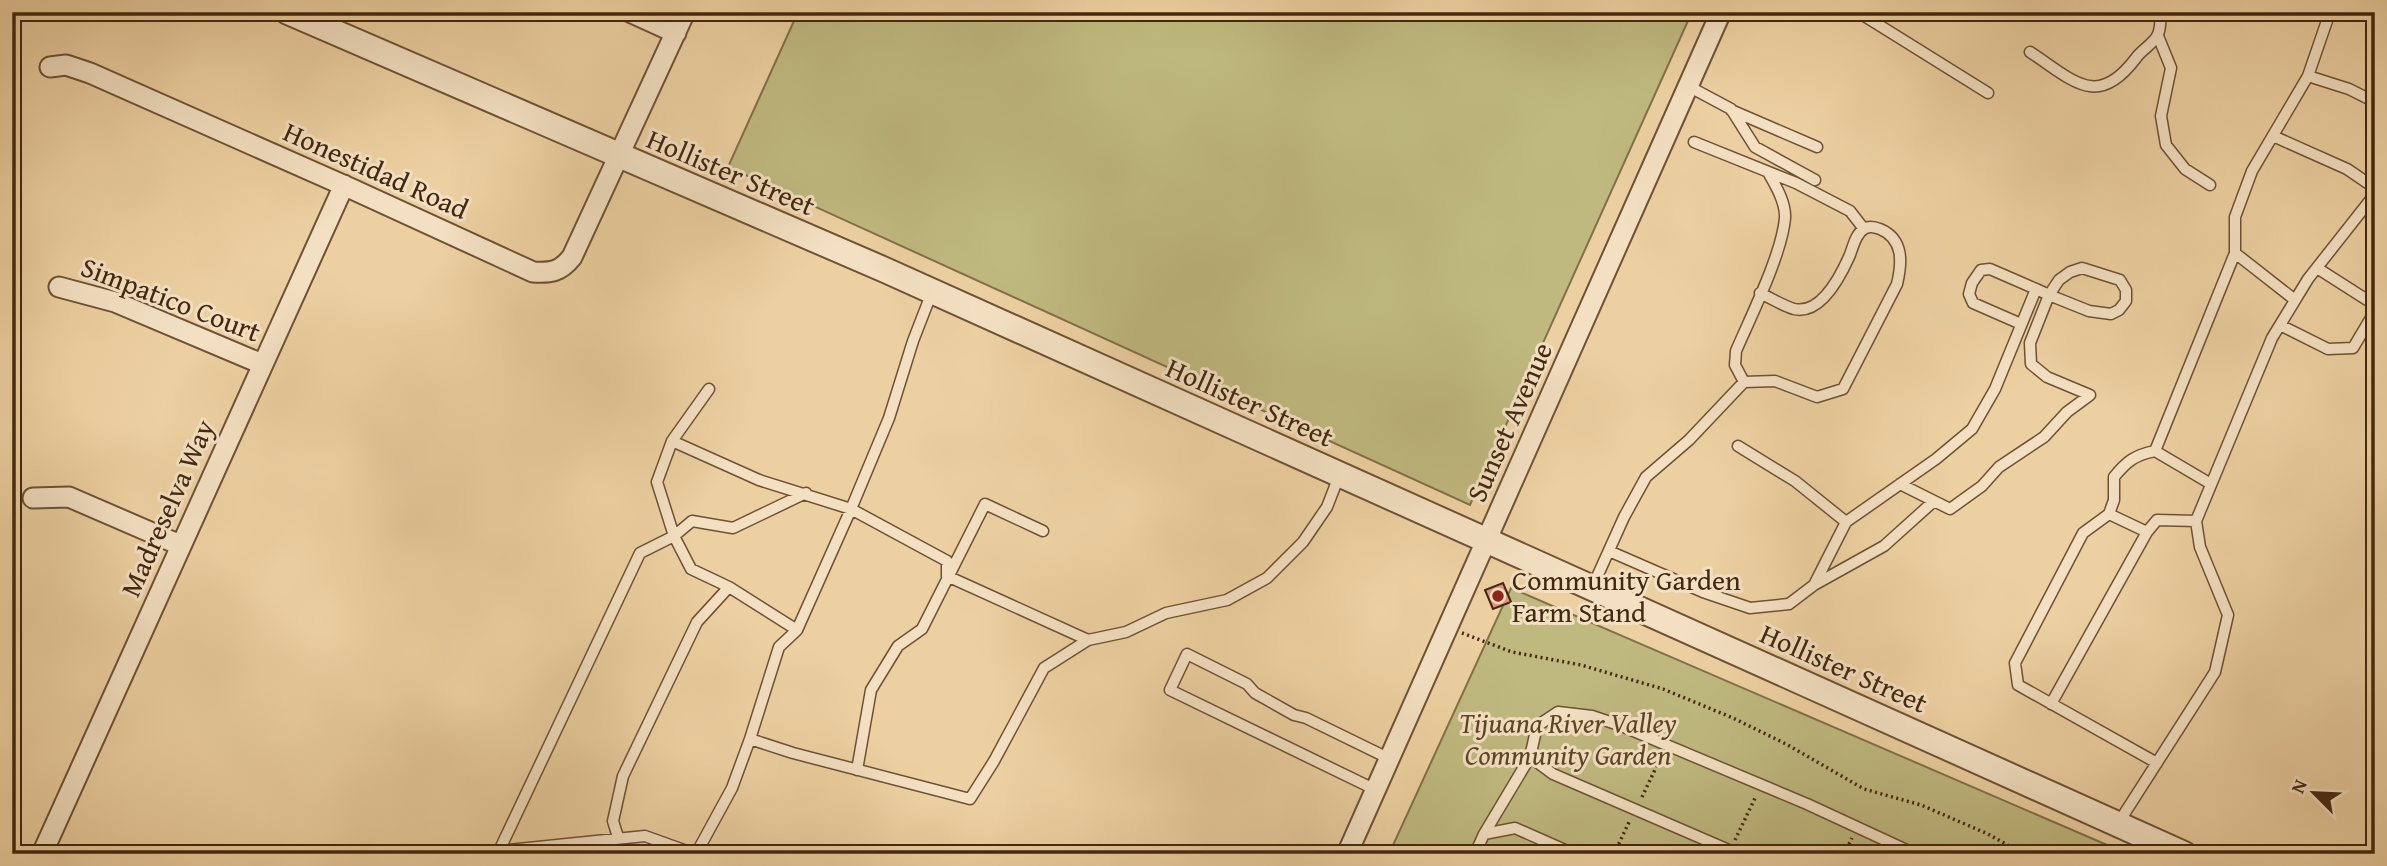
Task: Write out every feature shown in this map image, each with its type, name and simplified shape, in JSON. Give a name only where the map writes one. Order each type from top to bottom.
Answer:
[{"type":"street","name":"Hollister Street","points":[[288,12],[932,292],[2185,854]]},
{"type":"street","points":[[630,12],[676,33]]},
{"type":"street","name":"Honestidad Road","points":[[50,67],[66,65],[90,72],[533,272],[553,273],[563,268],[572,257],[685,12]]},
{"type":"street","name":"Sunset Avenue","points":[[1348,854],[1721,12]]},
{"type":"street","name":"Madreselva Way","points":[[42,854],[344,185]]},
{"type":"street","name":"Simpatico Court","points":[[59,287],[115,302],[262,364]]},
{"type":"street","points":[[33,498],[69,497],[180,545]]},
{"type":"lane","points":[[1858,12],[1988,93]]},
{"type":"lane","points":[[2161,12],[2158,36],[2171,68],[2161,116],[2166,145],[2185,169],[2210,185]]},
{"type":"lane","points":[[2155,451],[2235,253],[2235,216],[2252,171],[2308,76],[2330,12]]},
{"type":"lane","points":[[2030,52],[2078,84],[2094,87],[2110,84],[2125,72],[2141,51],[2158,36]]},
{"type":"lane","points":[[2308,76],[2349,89],[2375,102]]},
{"type":"lane","points":[[1688,86],[1731,109],[1817,147]]},
{"type":"lane","points":[[1731,109],[1755,147],[1815,180]]},
{"type":"lane","points":[[2273,136],[2347,169],[2375,188]]},
{"type":"lane","points":[[1694,142],[1796,183],[1850,211],[1864,229]]},
{"type":"lane","points":[[1744,382],[1735,365],[1736,351],[1778,246],[1785,216],[1782,200],[1768,172]]},
{"type":"lane","points":[[2119,823],[2215,672],[2228,615],[2200,547],[2196,521],[2211,484],[2272,338],[2317,268],[2375,194]]},
{"type":"lane","points":[[1592,589],[1646,477],[1689,440],[1744,382],[1775,381],[1817,397],[1843,389],[1897,284],[1902,266],[1900,251],[1883,230],[1873,227],[1864,229],[1856,237],[1849,258],[1833,286],[1815,305],[1797,310],[1760,293]]},
{"type":"lane","points":[[2235,253],[2295,300]]},
{"type":"lane","points":[[2021,324],[1973,303],[1969,294],[1972,283],[1981,270],[1990,269],[2049,295],[2089,311],[2111,314],[2119,310],[2126,301],[2126,290],[2120,280],[2082,268],[2059,280],[2049,295],[2030,343],[2031,364]]},
{"type":"lane","points":[[2317,268],[2375,305]]},
{"type":"lane","points":[[1814,585],[1846,522],[1972,429],[1994,389],[2036,289]]},
{"type":"lane","points":[[499,853],[645,836],[695,854],[732,788],[779,647],[797,630],[851,509],[889,418],[913,341],[932,292]]},
{"type":"lane","points":[[2280,325],[2328,349],[2353,348],[2375,311]]},
{"type":"lane","points":[[1900,484],[1950,509],[1982,486],[1999,467],[2045,437],[2067,412],[2090,395],[2047,377],[2031,364],[2008,356]]},
{"type":"lane","points":[[709,389],[673,441],[657,482],[674,536],[691,569],[729,587],[797,630]]},
{"type":"lane","points":[[673,441],[759,480],[851,509],[947,561],[947,576]]},
{"type":"lane","points":[[1738,446],[1795,481],[1846,522]]},
{"type":"lane","points":[[2157,764],[2018,685],[2015,663],[2082,533],[2109,514],[2114,500],[2114,477],[2128,460],[2139,454],[2155,451],[2211,484]]},
{"type":"lane","points":[[750,739],[970,799],[994,761],[1044,668],[1088,640],[1126,632],[1166,613],[1227,600],[1267,578],[1309,534],[1327,507],[1339,475]]},
{"type":"lane","points":[[499,853],[640,554],[674,536],[692,521],[733,528],[806,493]]},
{"type":"lane","points":[[1609,551],[1703,592],[1750,608],[1789,604],[1814,585],[1884,546],[1934,501]]},
{"type":"lane","points":[[857,770],[872,690],[898,646],[922,629],[985,505],[1044,531]]},
{"type":"lane","points":[[2109,514],[2147,532]]},
{"type":"lane","points":[[2051,704],[2147,532],[2158,520],[2196,521]]},
{"type":"lane","points":[[947,576],[1088,640]]},
{"type":"lane","points":[[618,838],[613,821],[623,776],[697,622],[729,587]]},
{"type":"lane","points":[[1376,790],[1170,690],[1187,654],[1247,684],[1255,693],[1294,715],[1306,718],[1390,759]]},
{"type":"lane","points":[[1475,854],[1530,757],[1537,726],[1558,712],[1592,716],[1619,725],[1762,785],[1915,854]]},
{"type":"lane","points":[[1530,757],[1553,774],[1734,852]]},
{"type":"lane","points":[[1484,834],[1515,828],[1574,854]]},
{"type":"path","points":[[1449,627],[1512,652],[1581,665],[1663,689],[1775,739],[1864,789],[1922,805],[1988,834],[2023,854]]},
{"type":"path","points":[[1734,852],[1762,785]]},
{"type":"green space","points":[[798,12],[1692,12],[1470,505],[728,167]]},
{"type":"green space","name":"Tijuana River Valley Community Garden","points":[[1511,588],[2128,854],[1389,854]]},
{"type":"building","name":"Community Garden Farm Stand","points":[[1503,583],[1511,602],[1493,609],[1485,590]]},
{"type":"place","name":"Community Garden Farm Stand","points":[[1498,596]]}]
